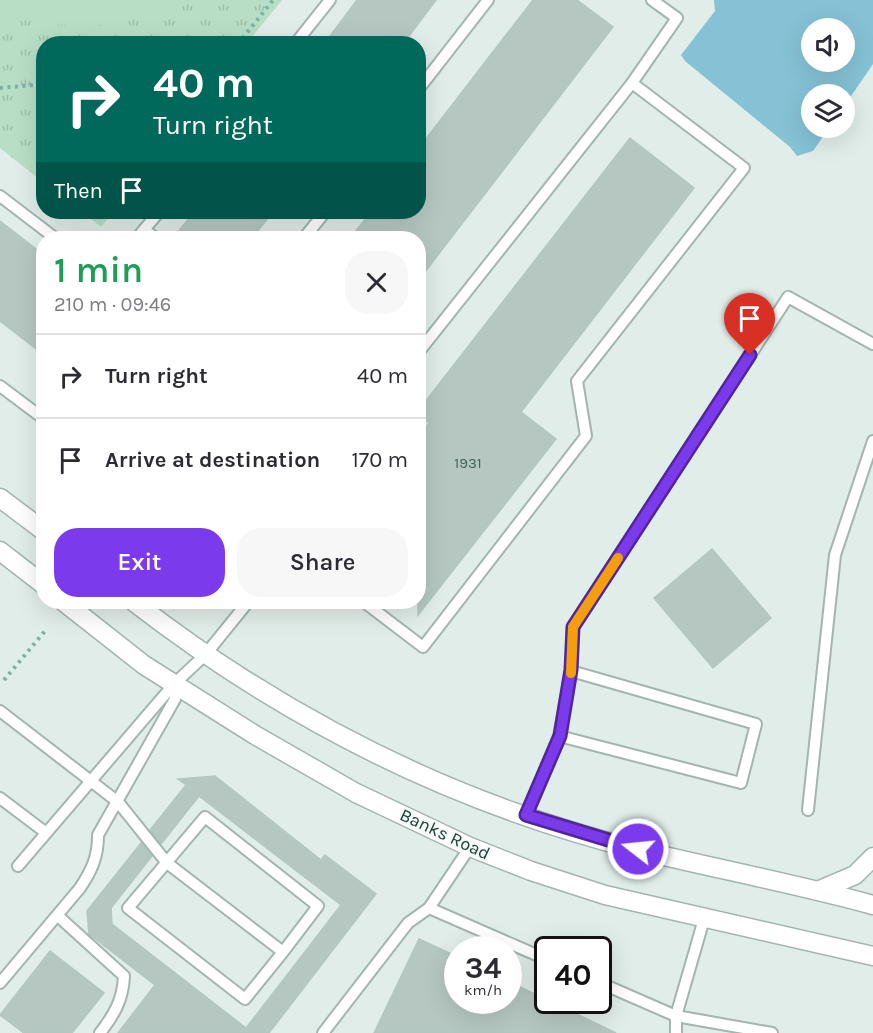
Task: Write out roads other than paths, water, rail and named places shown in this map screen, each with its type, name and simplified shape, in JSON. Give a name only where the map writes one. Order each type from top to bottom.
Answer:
[{"type":"street","points":[[0,498],[36,525]]},
{"type":"street","points":[[0,551],[36,579]]},
{"type":"street","name":"Banks Road","points":[[73,609],[144,665],[255,735],[356,793],[471,847],[531,872],[605,895],[873,956]]},
{"type":"street","points":[[143,609],[205,655],[276,701],[379,756],[450,788],[526,815],[638,849],[820,890],[873,905]]},
{"type":"street","points":[[820,890],[855,875],[873,857]]},
{"type":"lane","points":[[301,36],[330,0]]},
{"type":"lane","points":[[426,80],[488,0]]},
{"type":"lane","points":[[426,343],[632,82],[677,18],[652,0]]},
{"type":"lane","points":[[373,609],[423,647],[586,436],[577,381],[744,168],[632,82]]},
{"type":"lane","points":[[0,196],[46,231]]},
{"type":"lane","points":[[143,231],[153,219]]},
{"type":"lane","points":[[310,231],[319,219]]},
{"type":"lane","points":[[526,815],[560,736],[571,670],[573,627],[788,297],[873,344]]},
{"type":"lane","points":[[0,386],[36,413]]},
{"type":"lane","points":[[808,810],[835,555],[873,441]]},
{"type":"lane","points":[[18,866],[174,684],[205,655],[242,609]]},
{"type":"lane","points":[[560,736],[741,783],[756,724],[571,670]]},
{"type":"lane","points":[[0,983],[58,916],[90,872],[98,856],[98,835],[175,699],[174,684]]},
{"type":"lane","points":[[0,711],[118,802],[167,863],[283,952]]},
{"type":"lane","points":[[0,798],[45,832]]},
{"type":"lane","points":[[205,817],[318,906],[245,999],[128,908],[167,863],[205,817]]},
{"type":"lane","points":[[323,1033],[408,922],[429,908],[471,847]]},
{"type":"lane","points":[[429,908],[534,954]]},
{"type":"lane","points":[[58,916],[124,976],[123,992],[116,1013],[100,1033]]},
{"type":"lane","points":[[676,1033],[676,1016],[704,919]]},
{"type":"lane","points":[[612,988],[676,1016],[772,1033]]},
{"type":"water","points":[[714,0],[873,0],[873,64],[855,90],[855,84],[801,84],[801,138],[822,138],[813,151],[797,156],[790,147],[685,61],[681,55],[715,11]]}]
